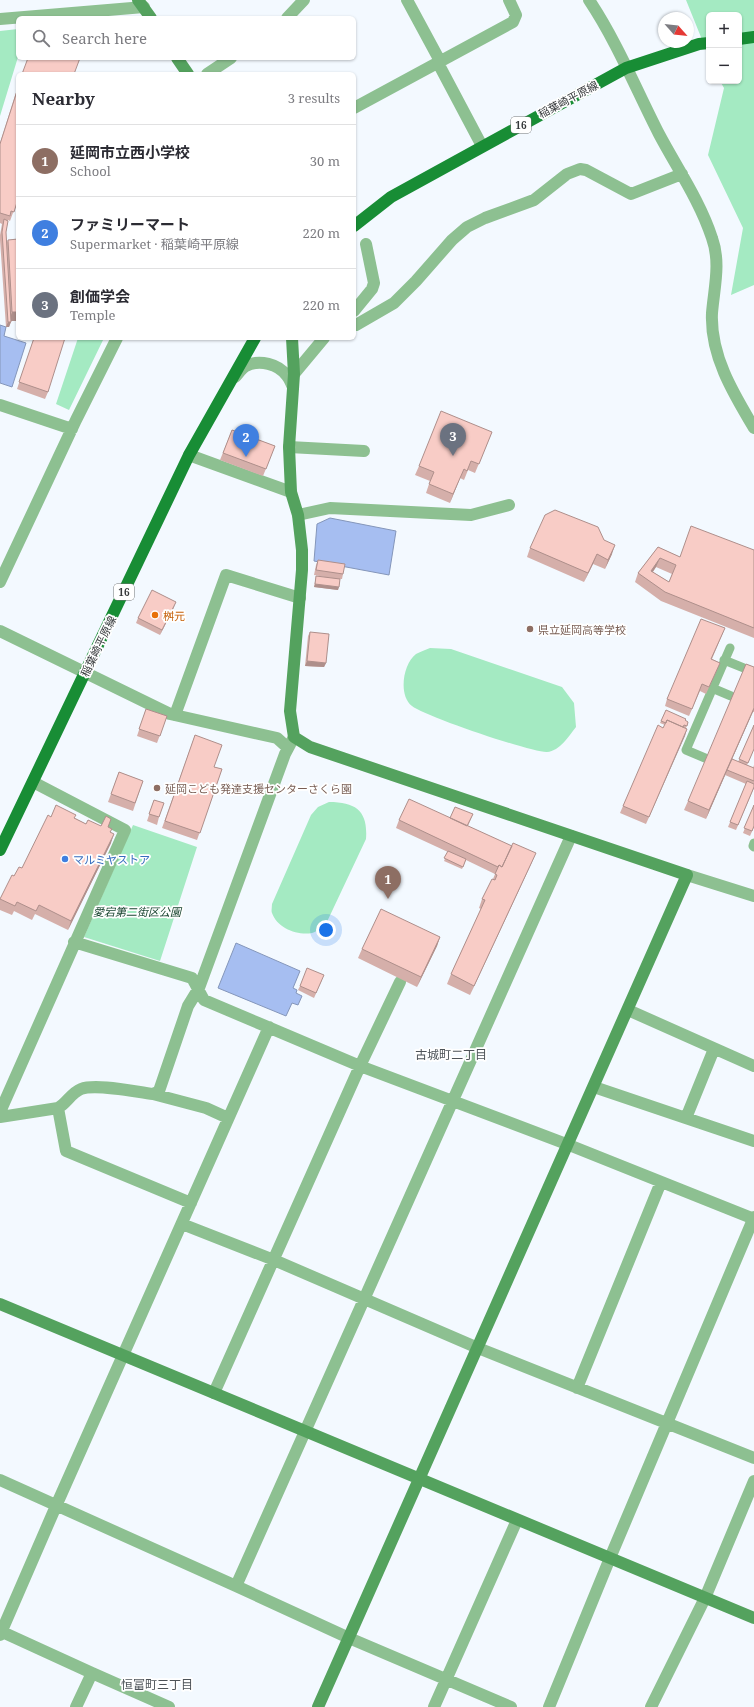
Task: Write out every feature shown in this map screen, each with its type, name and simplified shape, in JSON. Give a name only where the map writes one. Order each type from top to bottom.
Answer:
[{"type":"main road","points":[[742,39],[754,37]]},
{"type":"main road","name":"稲葉崎平原線","points":[[356,224],[391,197],[626,68],[704,43]]},
{"type":"main road","name":"稲葉崎平原線","points":[[0,850],[189,456],[254,340]]},
{"type":"street","points":[[289,16],[304,0]]},
{"type":"street","points":[[407,0],[482,146]]},
{"type":"street","points":[[356,107],[513,22],[516,15],[508,0]]},
{"type":"street","points":[[589,0],[605,24],[659,135],[682,174],[712,238],[717,258],[712,315],[715,349],[729,383],[754,428]]},
{"type":"street","points":[[28,16],[141,4],[150,16]]},
{"type":"street","points":[[0,19],[16,17]]},
{"type":"street","points":[[179,60],[187,72]]},
{"type":"street","points":[[210,72],[228,60]]},
{"type":"street","points":[[356,325],[394,303],[416,282],[452,240],[467,227],[485,218],[534,200],[567,174],[580,169],[586,170],[631,194],[682,174]]},
{"type":"street","points":[[356,309],[372,289],[374,283],[366,244]]},
{"type":"street","points":[[0,582],[72,429],[116,340]]},
{"type":"street","points":[[153,1094],[159,1091],[188,1006],[199,988],[284,754],[291,743],[290,712],[300,598],[302,550],[298,515],[291,492],[289,447],[294,374],[292,340]]},
{"type":"street","points":[[294,374],[322,340]]},
{"type":"street","points":[[229,383],[245,367],[252,364],[265,363],[279,368],[288,376],[293,387]]},
{"type":"street","points":[[0,405],[72,429]]},
{"type":"street","points":[[289,447],[364,451]]},
{"type":"street","points":[[189,456],[291,492]]},
{"type":"street","points":[[298,515],[330,508],[471,515],[509,505]]},
{"type":"street","points":[[175,715],[226,575],[300,598]]},
{"type":"street","points":[[0,631],[175,715],[310,747],[687,875],[754,896]]},
{"type":"street","points":[[0,1112],[74,942],[125,830],[33,782]]},
{"type":"street","points":[[236,1586],[571,836]]},
{"type":"street","points":[[318,1707],[569,1145],[687,875]]},
{"type":"street","points":[[74,942],[192,978],[199,988],[204,1000],[360,1066],[569,1145],[754,1218],[666,1424],[549,1707]]},
{"type":"street","points":[[214,1393],[360,1066],[400,982]]},
{"type":"street","points":[[628,1010],[754,1066]]},
{"type":"street","points":[[170,1707],[1,1632],[122,1355],[269,1027]]},
{"type":"street","points":[[686,1118],[714,1049]]},
{"type":"street","points":[[0,1117],[58,1108],[64,1105],[71,1095],[82,1088],[94,1086],[153,1094],[206,1108],[228,1118]]},
{"type":"street","points":[[594,1087],[754,1141]]},
{"type":"street","points":[[58,1108],[66,1152],[191,1203]]},
{"type":"street","points":[[577,1388],[661,1182]]},
{"type":"street","points":[[182,1224],[274,1260],[478,1348],[754,1458]]},
{"type":"street","points":[[0,1304],[754,1618]]},
{"type":"street","points":[[0,1480],[349,1638],[511,1707]]},
{"type":"street","points":[[651,1707],[705,1598],[754,1481]]},
{"type":"street","points":[[434,1707],[517,1520]]},
{"type":"street","points":[[76,1707],[92,1673]]},
{"type":"lane","points":[[705,758],[686,750],[730,648]]},
{"type":"lane","points":[[724,660],[754,672]]},
{"type":"lane","points":[[712,688],[731,696]]},
{"type":"lane","points":[[754,843],[754,847]]},
{"type":"green space","points":[[686,0],[754,0],[754,285],[731,295],[743,228],[708,155],[724,88],[722,84],[742,84],[742,12],[706,12],[706,50],[694,20],[694,12],[691,12]]},
{"type":"green space","points":[[16,29],[17,60],[0,116],[0,31]]},
{"type":"green space","points":[[77,340],[103,340],[69,410],[56,404]]},
{"type":"green space","points":[[430,648],[451,649],[562,687],[574,703],[576,727],[560,746],[547,752],[501,741],[436,718],[421,711],[412,706],[405,695],[405,672],[416,654]]},
{"type":"green space","points":[[329,802],[347,804],[359,810],[363,815],[365,822],[366,839],[325,926],[312,933],[306,934],[295,932],[278,923],[272,912],[272,904],[311,815],[318,807]]},
{"type":"green space","name":"愛宕第二街区公園","points":[[133,825],[197,847],[160,961],[84,937]]},
{"type":"water","points":[[0,325],[6,327],[4,336],[26,343],[12,387],[0,383]]},
{"type":"water","points":[[330,518],[396,531],[389,575],[314,561],[317,524]]},
{"type":"water","points":[[236,943],[300,971],[293,988],[297,990],[296,993],[302,996],[298,1005],[292,1003],[286,1016],[218,988]]},
{"type":"building","points":[[27,60],[79,60],[75,72],[23,72]]},
{"type":"building","points":[[16,94],[16,206],[14,212],[11,211],[10,216],[0,213],[0,144]]},
{"type":"building","points":[[4,219],[8,221],[6,232],[11,322],[8,322],[2,232]]},
{"type":"building","points":[[16,239],[16,312],[12,312],[8,240]]},
{"type":"building","points":[[33,340],[64,340],[48,392],[19,382]]},
{"type":"building","points":[[441,411],[492,432],[479,464],[471,461],[467,471],[464,469],[453,494],[429,484],[434,472],[419,466]]},
{"type":"building","points":[[232,430],[275,446],[266,469],[223,453]]},
{"type":"building","points":[[555,510],[598,527],[604,540],[615,545],[608,560],[597,554],[588,573],[530,548],[545,515]]},
{"type":"building","points":[[691,526],[754,550],[754,628],[665,592],[638,573],[658,547],[680,557]],"holes":[[[660,558],[676,565],[669,582],[651,571]]]},
{"type":"building","points":[[318,560],[345,564],[343,574],[316,570]]},
{"type":"building","points":[[316,576],[340,579],[339,587],[315,584]]},
{"type":"building","name":"桝元","points":[[152,590],[176,602],[162,630],[138,618]]},
{"type":"building","points":[[701,619],[725,628],[711,659],[720,663],[709,687],[702,684],[692,709],[667,699]]},
{"type":"building","points":[[310,632],[329,634],[326,663],[307,661]]},
{"type":"building","points":[[746,664],[754,667],[754,708],[709,810],[688,801]]},
{"type":"building","points":[[146,709],[167,716],[160,736],[139,729]]},
{"type":"building","points":[[666,710],[686,719],[685,720],[688,722],[687,726],[684,725],[683,727],[667,720],[666,723],[661,721]]},
{"type":"building","points":[[667,720],[687,729],[649,817],[623,806],[658,725],[663,728]]},
{"type":"building","points":[[754,725],[754,749],[748,763],[739,759]]},
{"type":"building","name":"延岡こども発達支援センターさくら園","points":[[195,735],[222,745],[214,767],[222,769],[200,833],[165,821]]},
{"type":"building","points":[[732,759],[754,768],[754,781],[727,770]]},
{"type":"building","name":"延岡こども発達支援センターさくら園","points":[[119,772],[143,781],[135,803],[111,794]]},
{"type":"building","points":[[747,781],[754,784],[754,787],[738,825],[730,822]]},
{"type":"building","points":[[409,799],[512,846],[502,867],[499,865],[498,867],[399,820]]},
{"type":"building","points":[[154,800],[164,803],[159,817],[149,814]]},
{"type":"building","name":"マルミヤストア","points":[[56,805],[76,815],[74,818],[86,824],[88,820],[101,826],[106,816],[111,819],[108,827],[112,829],[110,832],[114,834],[71,921],[39,905],[36,911],[17,902],[15,906],[0,899],[12,875],[14,876],[19,867],[22,868],[48,815],[51,817]]},
{"type":"building","points":[[754,805],[754,826],[752,831],[744,828]]},
{"type":"building","points":[[455,807],[473,814],[467,826],[450,818]]},
{"type":"building","points":[[513,843],[536,853],[474,986],[451,974],[485,900],[482,899],[492,879],[495,880],[497,875],[495,874],[499,865],[502,867]]},
{"type":"building","points":[[448,851],[466,859],[463,867],[444,858]]},
{"type":"building","points":[[381,909],[440,937],[421,977],[362,949]]},
{"type":"building","points":[[307,968],[324,975],[316,993],[300,986]]},
{"type":"place","name":"創価学会","points":[[453,456]]},
{"type":"place","name":"ファミリーマート","points":[[246,457]]},
{"type":"place","name":"桝元","points":[[155,615]]},
{"type":"place","name":"県立延岡高等学校","points":[[530,629]]},
{"type":"place","name":"延岡こども発達支援センターさくら園","points":[[157,788]]},
{"type":"place","name":"マルミヤストア","points":[[65,859]]},
{"type":"place","name":"延岡市立西小学校","points":[[388,899]]},
{"type":"district","name":"古城町二丁目","points":[[451,1054]]},
{"type":"district","name":"恒富町三丁目","points":[[157,1684]]}]
